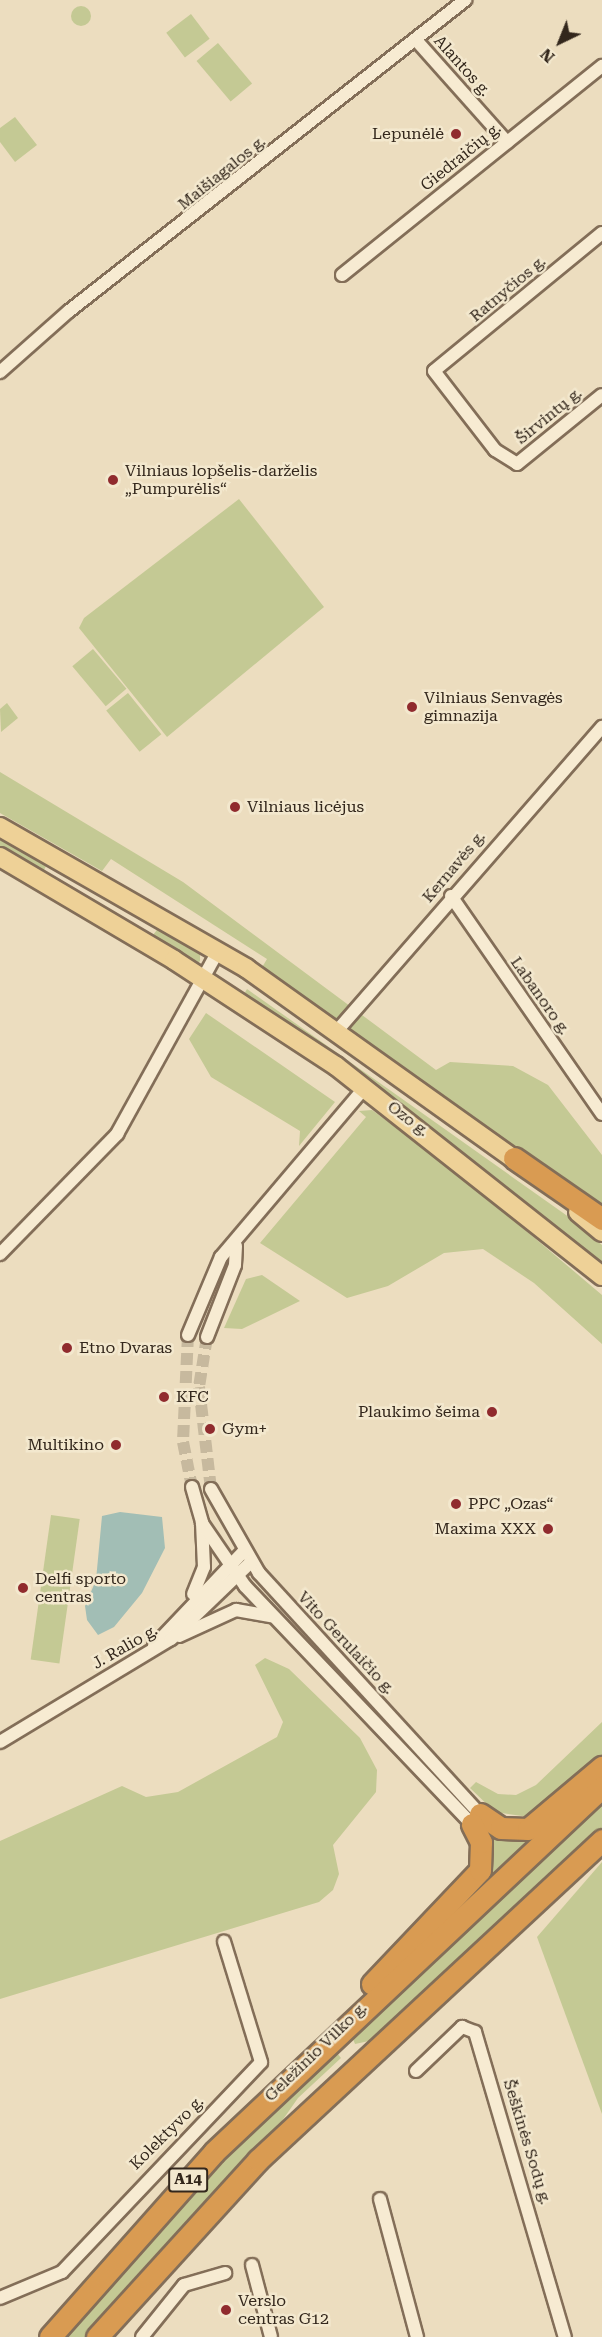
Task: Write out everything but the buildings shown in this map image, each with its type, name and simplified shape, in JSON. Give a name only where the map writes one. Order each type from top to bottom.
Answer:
[{"type":"highway","points":[[514,1158],[602,1220]]},
{"type":"highway","points":[[350,2069],[348,2045],[331,2036],[395,1955],[475,1879],[483,1860],[476,1819],[501,1828],[528,1829],[602,1767]]},
{"type":"highway","name":"Geležinio Vilko g.","points":[[50,2337],[138,2233],[331,2036],[602,1787]]},
{"type":"highway","name":"A14","points":[[97,2337],[180,2242],[350,2069],[602,1840]]},
{"type":"highway","points":[[576,1863],[602,1847]]},
{"type":"main road","name":"Ozo g.","points":[[0,827],[218,951],[514,1158],[602,1232]]},
{"type":"main road","name":"Ozo g.","points":[[0,857],[203,978],[365,1087],[602,1276]]},
{"type":"street","name":"Maišiagalos g.","points":[[0,372],[69,311],[465,0]]},
{"type":"street","name":"Alantos g.","points":[[416,40],[507,142]]},
{"type":"street","name":"Giedraičių g.","points":[[342,275],[602,66]]},
{"type":"street","name":"Ratnyčios g.","points":[[517,464],[495,450],[434,371],[602,233]]},
{"type":"street","name":"Širvintų g.","points":[[517,464],[602,395]]},
{"type":"street","name":"Kernavės g.","points":[[336,1032],[451,896],[602,727]]},
{"type":"street","name":"Labanoro g.","points":[[451,896],[602,1114]]},
{"type":"street","points":[[0,1254],[117,1134],[218,951]]},
{"type":"street","points":[[188,1335],[207,1282],[221,1257],[236,1246],[365,1087]]},
{"type":"street","points":[[207,1337],[236,1265],[236,1246]]},
{"type":"street","points":[[187,1606],[204,1567],[202,1523],[192,1487]]},
{"type":"street","name":"Vito Gerulaičio g.","points":[[211,1489],[251,1562],[476,1819]]},
{"type":"street","name":"Vito Gerulaičio g.","points":[[202,1523],[236,1575],[275,1618],[476,1819]]},
{"type":"street","points":[[153,1647],[187,1606],[244,1551]]},
{"type":"street","name":"J. Ralio g.","points":[[0,1742],[153,1647],[171,1639],[251,1562]]},
{"type":"street","points":[[171,1639],[236,1610],[275,1618]]},
{"type":"street","name":"Kolektyvo g.","points":[[0,2298],[62,2272],[261,2062],[224,1942]]},
{"type":"street","name":"Šeškinės Sodų g.","points":[[416,2071],[462,2027],[475,2032],[565,2337]]},
{"type":"street","points":[[380,2199],[417,2337]]},
{"type":"street","points":[[252,2265],[271,2337]]},
{"type":"street","points":[[142,2337],[184,2285],[225,2273]]},
{"type":"green space","points":[[77,6],[85,6],[91,12],[91,20],[85,26],[77,26],[71,20],[71,12]]},
{"type":"green space","points":[[191,14],[210,39],[185,57],[166,33]]},
{"type":"green space","points":[[218,43],[252,84],[231,102],[197,61]]},
{"type":"green space","points":[[15,117],[37,145],[15,162],[0,142],[0,128]]},
{"type":"green space","points":[[239,499],[324,607],[167,737],[79,628],[84,618]]},
{"type":"green space","points":[[93,649],[126,689],[106,706],[72,666]]},
{"type":"green space","points":[[128,693],[161,734],[140,752],[106,711]]},
{"type":"green space","points":[[7,703],[18,718],[1,732],[0,709]]},
{"type":"green space","points":[[0,772],[183,882],[436,1070],[450,1062],[513,1066],[548,1085],[602,1155],[602,1211],[261,969],[267,959],[111,859],[102,871],[0,813]]},
{"type":"green space","points":[[0,834],[49,860],[44,870],[153,935],[160,926],[200,951],[200,961],[196,965],[0,849]]},
{"type":"green space","points":[[247,989],[566,1215],[602,1245],[602,1266],[428,1126],[243,996]]},
{"type":"green space","points":[[206,1013],[335,1102],[299,1146],[300,1131],[211,1077],[189,1039]]},
{"type":"green space","points":[[372,1110],[453,1169],[602,1295],[602,1344],[534,1283],[483,1249],[444,1253],[388,1286],[347,1298],[260,1243],[366,1117],[359,1111]]},
{"type":"green space","points":[[262,1275],[300,1301],[242,1329],[224,1328],[246,1279]]},
{"type":"green space","points":[[51,1515],[80,1519],[59,1664],[31,1660]]},
{"type":"green space","points":[[265,1658],[289,1669],[360,1738],[377,1770],[376,1792],[333,1845],[339,1874],[333,1890],[319,1902],[0,1999],[0,1841],[122,1786],[146,1797],[178,1792],[277,1737],[283,1722],[255,1665]]},
{"type":"green space","points":[[602,1722],[602,1757],[529,1817],[495,1812],[470,1788],[476,1782],[498,1794],[516,1795],[536,1785]]},
{"type":"green space","points":[[602,1800],[602,1829],[369,2041],[355,2044],[351,2034]]},
{"type":"green space","points":[[540,1829],[484,1881],[491,1865],[488,1833],[506,1837]]},
{"type":"green space","points":[[602,1862],[602,2114],[537,1937]]},
{"type":"green space","points":[[334,2049],[341,2058],[298,2098],[277,2128],[154,2257],[87,2337],[59,2337],[203,2174]]},
{"type":"water","points":[[120,1512],[162,1517],[165,1548],[142,1593],[114,1627],[98,1635],[87,1620],[85,1606],[96,1580],[102,1516]]},
{"type":"tunnel","points":[[188,1335],[183,1442],[192,1487]]},
{"type":"tunnel","points":[[207,1337],[199,1387],[211,1489]]},
{"type":"place","name":"Lepunėlė","points":[[456,134]]},
{"type":"place","name":"Vilniaus lopšelis-darželis „Pumpurėlis“","points":[[113,480]]},
{"type":"place","name":"Vilniaus Senvagės gimnazija","points":[[412,707]]},
{"type":"place","name":"Vilniaus licėjus","points":[[235,807]]},
{"type":"place","name":"Etno Dvaras","points":[[67,1348]]},
{"type":"place","name":"KFC","points":[[164,1397]]},
{"type":"place","name":"Plaukimo šeima","points":[[492,1412]]},
{"type":"place","name":"Gym+","points":[[210,1429]]},
{"type":"place","name":"Multikino","points":[[116,1445]]},
{"type":"place","name":"PPC „Ozas“","points":[[456,1504]]},
{"type":"place","name":"Maxima XXX","points":[[548,1529]]},
{"type":"place","name":"Delfi sporto centras","points":[[23,1588]]},
{"type":"place","name":"Verslo centras G12","points":[[226,2310]]}]
